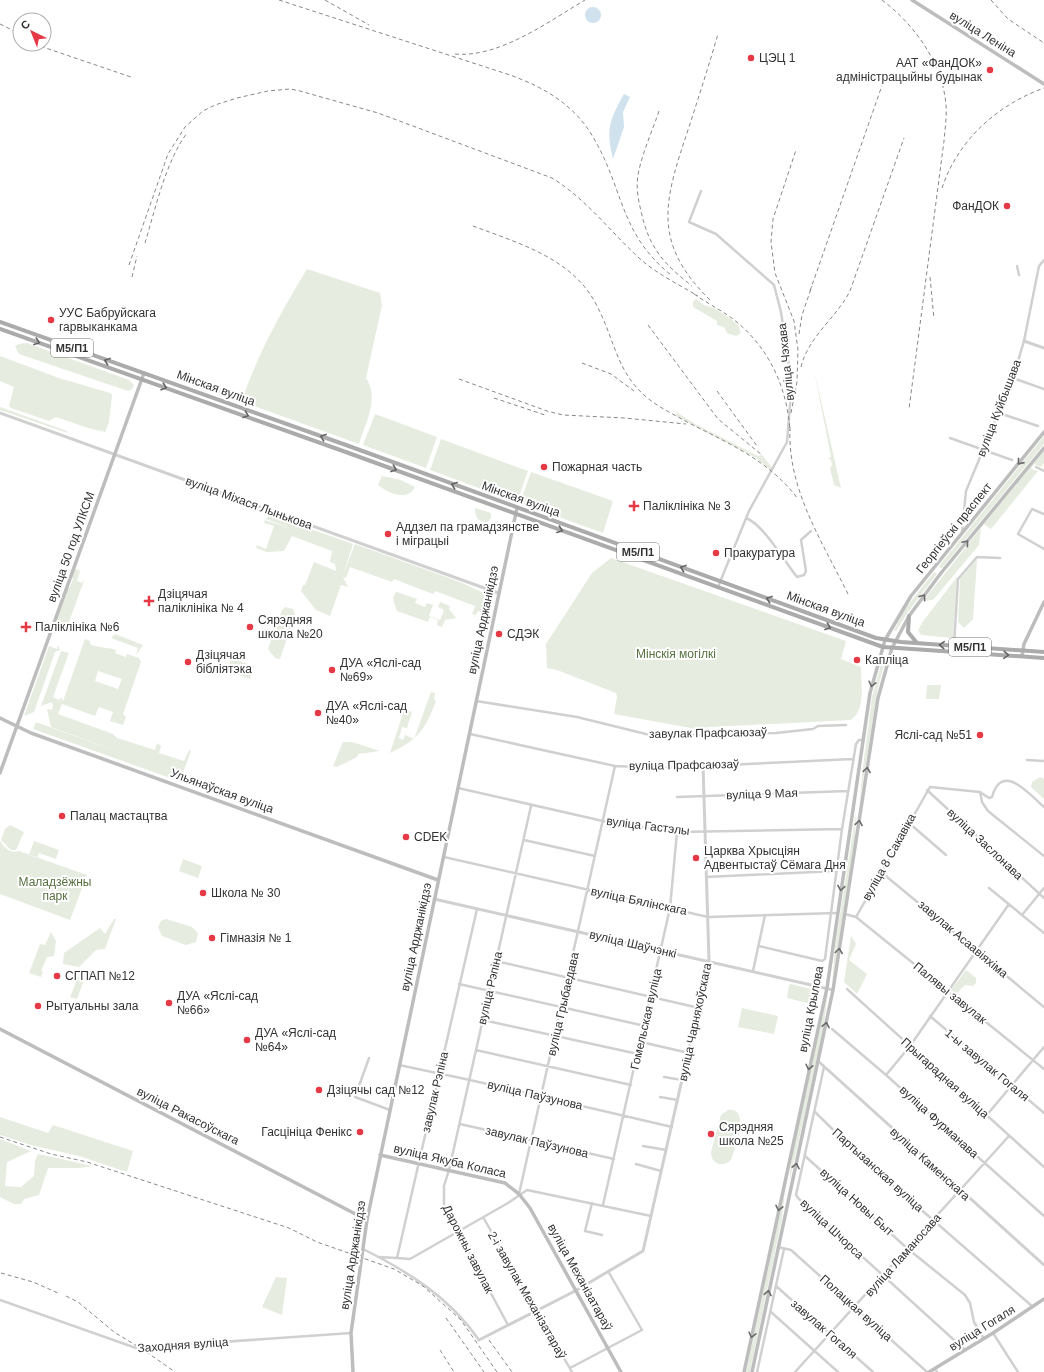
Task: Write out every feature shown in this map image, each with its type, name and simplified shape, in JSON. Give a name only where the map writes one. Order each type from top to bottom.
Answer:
[{"type":"main road","name":"вуліца Леніна","points":[[912,0],[1044,84]]},
{"type":"main road","name":"Мінская вуліца","points":[[0,322],[720,582],[885,640],[1044,652]]},
{"type":"main road","name":"Мінская вуліца","points":[[0,329],[209,402],[883,647],[1044,658]]},
{"type":"main road","name":"вуліца 50 год УЛКСМ","points":[[0,773],[144,373]]},
{"type":"main road","points":[[209,402],[211,397]]},
{"type":"main road","name":"Георгіеўскі праспект","points":[[883,647],[885,640],[911,596],[1044,432]]},
{"type":"main road","name":"Георгіеўскі праспект","points":[[892,648],[894,641],[909,616],[941,573],[1044,448]]},
{"type":"main road","points":[[381,465],[379,462],[382,459]]},
{"type":"main road","name":"вуліца Арджанікідзэ","points":[[353,1372],[351,1333],[367,1220],[398,1065],[444,857],[517,508]]},
{"type":"main road","points":[[934,568],[941,573]]},
{"type":"main road","points":[[1022,656],[1022,650],[1044,602]]},
{"type":"main road","points":[[909,616],[908,632],[917,643]]},
{"type":"main road","name":"вуліца Крылова","points":[[744,1372],[827,988],[870,693],[883,647]]},
{"type":"main road","name":"вуліца Крылова","points":[[752,1372],[833,990],[878,698],[892,648]]},
{"type":"main road","name":"Ульянаўская вуліца","points":[[0,718],[17,726],[150,776],[438,880]]},
{"type":"main road","points":[[854,808],[861,809]]},
{"type":"main road","name":"вуліца Ракасоўскага","points":[[0,1029],[367,1220]]},
{"type":"main road","name":"вуліца Якуба Коласа","points":[[380,1155],[505,1183],[519,1194]]},
{"type":"main road","points":[[783,1186],[791,1188]]},
{"type":"main road","name":"вуліца Механізатараў","points":[[519,1194],[530,1208],[621,1372]]},
{"type":"main road","name":"вуліца Гогаля","points":[[928,1372],[936,1370],[1044,1299]]},
{"type":"street","name":"вуліца Чэхава","points":[[701,191],[689,222],[716,234],[774,285],[781,312],[790,373],[791,393],[787,442],[746,518],[718,588]]},
{"type":"street","name":"вуліца Куйбышава","points":[[962,533],[966,491],[1013,378],[1024,341],[1040,266],[1044,260]]},
{"type":"street","points":[[1017,266],[1019,275]]},
{"type":"street","points":[[1024,341],[1044,348]]},
{"type":"street","points":[[1013,378],[1044,389]]},
{"type":"street","name":"вуліца Міхася Лынькова","points":[[0,413],[498,593]]},
{"type":"street","points":[[999,413],[1038,426]]},
{"type":"street","points":[[950,438],[1012,460]]},
{"type":"street","points":[[1036,467],[1044,471]]},
{"type":"street","points":[[1044,514],[1032,509],[1018,534],[1044,549]]},
{"type":"street","points":[[746,518],[754,521],[761,529],[797,577],[804,575],[806,572],[801,540],[811,531]]},
{"type":"street","points":[[954,646],[958,578],[977,557],[1000,558]]},
{"type":"street","name":"завулак Прафсаюзаў","points":[[476,701],[577,717],[654,736],[776,733],[813,730],[818,726],[846,725]]},
{"type":"street","name":"вуліца Прафсаюзаў","points":[[470,734],[615,766],[660,768],[853,759]]},
{"type":"street","points":[[831,912],[853,759],[856,744],[859,740],[864,740]]},
{"type":"street","points":[[1027,760],[1044,761]]},
{"type":"street","name":"вуліца Чарняхоўскага","points":[[608,1271],[643,1251],[709,961],[703,765]]},
{"type":"street","name":"вуліца Грыбаедава","points":[[519,1194],[579,932],[615,766]]},
{"type":"street","points":[[980,792],[989,798],[992,797],[998,783],[1002,781],[1013,781],[1044,807]]},
{"type":"street","name":"вуліца 8 Сакавіка","points":[[856,917],[927,790],[930,787],[980,792]]},
{"type":"street","name":"вуліца Гастэлы","points":[[458,788],[531,806],[603,821],[677,832],[842,829]]},
{"type":"street","name":"вуліца Заслонава","points":[[927,790],[1044,898]]},
{"type":"street","name":"вуліца 9 Мая","points":[[677,797],[848,791]]},
{"type":"street","points":[[980,792],[982,802],[988,811],[1044,856]]},
{"type":"street","name":"вуліца Рэпіна","points":[[449,1170],[531,806]]},
{"type":"street","points":[[909,824],[946,855]]},
{"type":"street","name":"Гомельская вуліца","points":[[603,1205],[662,951],[670,908],[677,832]]},
{"type":"street","points":[[524,840],[595,856]]},
{"type":"street","name":"вуліца Бялінскага","points":[[444,857],[708,916],[837,913]]},
{"type":"street","points":[[706,877],[836,871]]},
{"type":"street","name":"завулак Асаавіяхіма","points":[[881,872],[1044,1007]]},
{"type":"street","points":[[989,888],[1044,933]]},
{"type":"street","points":[[1022,915],[1044,888]]},
{"type":"street","name":"вуліца Шаўчэнкі","points":[[434,899],[833,990]]},
{"type":"street","points":[[886,1075],[910,1046],[1009,904]]},
{"type":"street","name":"завулак Рэпіна","points":[[397,1258],[477,909]]},
{"type":"street","name":"вуліца Крылова","points":[[758,946],[822,961],[825,959],[831,912]]},
{"type":"street","points":[[844,914],[856,917]]},
{"type":"street","points":[[753,971],[765,915]]},
{"type":"street","name":"Палявы завулак","points":[[856,917],[1044,1069]]},
{"type":"street","points":[[496,961],[699,1008]]},
{"type":"street","points":[[459,984],[644,1026]]},
{"type":"street","name":"Прыгарадная вуліца","points":[[847,988],[986,1116],[1044,1167]]},
{"type":"street","name":"1-ы завулак Гогаля","points":[[930,1016],[1044,1113]]},
{"type":"street","points":[[483,1020],[638,1054]]},
{"type":"street","name":"вуліца Фурманава","points":[[832,1029],[886,1075],[1044,1216]]},
{"type":"street","points":[[641,1042],[689,1053]]},
{"type":"street","points":[[986,1116],[1044,1047]]},
{"type":"street","points":[[476,1050],[631,1085]]},
{"type":"street","points":[[369,1058],[355,1097],[390,1110]]},
{"type":"street","name":"вуліца Каменскага","points":[[818,1061],[960,1191],[1044,1265]]},
{"type":"street","name":"вуліца Паўзунова","points":[[398,1065],[440,1073],[672,1126]]},
{"type":"street","name":"вуліца Шчорса","points":[[824,1067],[796,1196],[883,1277],[966,1350]]},
{"type":"street","points":[[664,1077],[682,1080]]},
{"type":"street","points":[[660,1097],[678,1100]]},
{"type":"street","name":"Партызанская вуліца","points":[[814,1112],[863,1159],[934,1219],[1033,1307]]},
{"type":"street","points":[[805,1122],[813,1116]]},
{"type":"street","name":"завулак Паўзунова","points":[[460,1124],[614,1159]]},
{"type":"street","name":"вуліца Ламаносава","points":[[795,1372],[883,1277],[1009,1136]]},
{"type":"street","points":[[643,1146],[666,1150]]},
{"type":"street","name":"вуліца Новы Быт","points":[[804,1155],[908,1249],[965,1295],[970,1303],[974,1322],[984,1339]]},
{"type":"street","points":[[636,1164],[661,1171]]},
{"type":"street","name":"Дарожны завулак","points":[[449,1170],[444,1186],[444,1206],[508,1325]]},
{"type":"street","points":[[379,1258],[410,1259],[527,1190],[651,1216]]},
{"type":"street","points":[[592,1203],[585,1231],[602,1235]]},
{"type":"street","name":"2-і завулак Механізатараў","points":[[483,1217],[536,1312],[572,1372]]},
{"type":"street","name":"Полацкая вуліца","points":[[778,1247],[791,1250],[928,1372]]},
{"type":"street","points":[[757,1372],[784,1249]]},
{"type":"street","points":[[363,1250],[419,1280],[447,1303],[462,1318],[479,1340],[536,1312],[608,1271],[642,1330],[570,1368]]},
{"type":"street","name":"завулак Гогаля","points":[[776,1286],[829,1335],[873,1372]]},
{"type":"street","name":"Заходняя вуліца","points":[[0,1300],[136,1348],[351,1333]]},
{"type":"street","points":[[771,1311],[838,1372]]},
{"type":"street","points":[[993,1333],[1018,1372]]},
{"type":"green space","points":[[307,269],[380,293],[382,305],[366,378],[372,394],[372,403],[368,420],[359,444],[215,392],[218,387],[243,397],[256,364],[272,332]]},
{"type":"green space","points":[[696,299],[704,305],[714,308],[731,319],[738,325],[741,333],[736,336],[727,333],[724,327],[717,325],[717,321],[693,307],[693,302]]},
{"type":"green space","points":[[27,343],[129,380],[134,385],[132,389],[128,391],[19,354],[15,346]]},
{"type":"green space","points":[[0,356],[59,378],[110,393],[112,395],[109,422],[105,432],[56,417],[49,421],[11,408],[9,406],[14,387],[0,381]]},
{"type":"green space","points":[[814,370],[841,488],[834,485],[830,468],[832,465],[831,460],[828,458],[831,457]]},
{"type":"green space","points":[[0,407],[67,431],[68,433],[0,410]]},
{"type":"green space","points":[[676,412],[697,425],[758,456],[762,455],[773,469],[772,471],[756,458],[676,416]]},
{"type":"green space","points":[[375,414],[437,437],[426,468],[363,445]]},
{"type":"green space","points":[[1044,436],[1044,444],[942,568],[940,568],[939,566]]},
{"type":"green space","points":[[441,439],[528,471],[517,502],[430,470]]},
{"type":"green space","points":[[1044,451],[1044,463],[1041,467],[1034,464],[1031,469],[1038,471],[991,529],[984,524]]},
{"type":"green space","points":[[531,472],[613,501],[603,533],[520,503]]},
{"type":"green space","points":[[382,476],[401,480],[415,487],[412,492],[408,494],[397,495],[378,485]]},
{"type":"green space","points":[[475,508],[491,513],[491,518],[487,523],[478,518]]},
{"type":"green space","points":[[269,514],[353,544],[343,575],[355,544],[460,582],[490,596],[488,615],[478,611],[476,615],[472,614],[475,606],[435,591],[433,594],[394,579],[392,582],[350,567],[346,578],[343,577],[348,587],[341,585],[330,616],[316,610],[301,591],[314,562],[336,571],[335,564],[330,562],[332,551],[292,536],[284,551],[267,552],[256,548],[257,545],[266,549],[274,526],[264,523],[265,520],[292,529],[266,519]]},
{"type":"green space","points":[[981,528],[979,545],[933,600],[923,601]]},
{"type":"green space","name":"Мінскія могілкі","points":[[611,558],[846,641],[841,659],[861,667],[862,696],[859,710],[856,715],[851,720],[691,728],[614,714],[617,697],[616,693],[557,670],[547,668],[546,644],[592,573]]},
{"type":"green space","points":[[977,559],[973,619],[964,628],[958,622],[960,579]]},
{"type":"green space","points":[[74,568],[80,571],[77,581],[82,583],[85,578],[65,633],[53,628],[67,588],[70,587],[73,579],[71,576]]},
{"type":"green space","points":[[934,572],[937,574],[908,612],[896,631],[894,630],[905,609]]},
{"type":"green space","points":[[957,577],[953,638],[921,635],[918,630],[924,620]]},
{"type":"green space","points":[[397,592],[417,599],[415,603],[425,607],[427,603],[433,605],[429,616],[440,620],[444,610],[438,607],[440,602],[450,606],[449,609],[456,618],[445,620],[442,627],[437,625],[438,620],[430,617],[428,622],[397,611],[393,599],[395,593]]},
{"type":"green space","points":[[285,607],[293,609],[295,614],[280,659],[275,658],[268,649],[282,610]]},
{"type":"green space","points":[[115,634],[143,645],[136,655],[138,648],[111,638]]},
{"type":"green space","points":[[85,639],[90,641],[90,644],[94,646],[116,650],[115,653],[126,657],[127,654],[139,658],[141,662],[123,714],[126,717],[123,725],[110,721],[113,712],[99,707],[95,716],[62,704],[58,714],[113,734],[117,738],[155,750],[157,743],[161,746],[159,753],[184,761],[189,750],[191,751],[182,775],[178,774],[176,780],[33,729],[36,722],[142,761],[51,727],[47,709],[52,710],[52,702],[41,706],[61,651],[69,653],[53,697],[59,700],[61,697],[63,701]],"holes":[[[98,671],[122,679],[118,689],[95,681]]]},
{"type":"green space","points":[[58,645],[60,650],[55,652],[34,712],[24,716],[49,646],[57,649]]},
{"type":"green space","points":[[884,654],[886,658],[878,687],[859,806],[872,697]]},
{"type":"green space","points":[[231,658],[254,666],[250,679],[227,671]]},
{"type":"green space","points":[[927,685],[941,685],[939,699],[926,699]]},
{"type":"green space","points":[[431,692],[435,693],[434,699],[436,701],[428,720],[414,738]]},
{"type":"green space","points":[[399,707],[412,712],[407,728],[402,727],[399,738],[403,740],[405,735],[414,739],[390,753],[403,713]]},
{"type":"green space","points":[[343,742],[352,742],[380,751],[358,754],[357,757],[337,767],[333,766]]},
{"type":"green space","points":[[1040,777],[1044,779],[1044,799],[1031,787],[1032,782]]},
{"type":"green space","points":[[856,812],[855,837],[832,985],[835,947]]},
{"type":"green space","points":[[10,825],[24,832],[16,850],[11,850],[1,840],[5,829]]},
{"type":"green space","name":"Маладзёжны парк","points":[[0,841],[10,851],[19,851],[87,875],[70,920],[0,894]]},
{"type":"green space","points":[[34,841],[59,850],[56,859],[39,853],[37,858],[29,855]]},
{"type":"green space","points":[[183,859],[202,866],[198,878],[179,871]]},
{"type":"green space","points":[[114,919],[116,919],[105,949],[96,950],[79,967],[63,964],[64,953],[100,928],[105,934]]},
{"type":"green space","points":[[166,919],[192,927],[198,933],[196,942],[186,945],[162,936],[158,927],[161,921]]},
{"type":"green space","points":[[51,932],[56,941],[54,956],[47,957],[41,971],[43,972],[41,977],[29,973],[40,944],[45,945]]},
{"type":"green space","points":[[851,936],[856,944],[849,960],[867,974],[857,994],[844,982]]},
{"type":"green space","points":[[81,970],[87,972],[77,999],[70,997]]},
{"type":"green space","points":[[966,970],[976,978],[976,983],[973,986],[965,985],[956,994],[951,990]]},
{"type":"green space","points":[[791,984],[815,990],[812,1004],[787,998],[789,985]]},
{"type":"green space","points":[[828,992],[823,1031],[789,1184],[792,1155]]},
{"type":"green space","points":[[742,1008],[778,1016],[774,1034],[738,1027]]},
{"type":"green space","points":[[728,1110],[735,1111],[739,1115],[740,1129],[731,1160],[724,1164],[718,1164],[711,1156],[711,1152],[721,1115]]},
{"type":"green space","points":[[0,1117],[48,1133],[53,1125],[133,1151],[127,1172],[79,1156],[31,1145],[0,1135]]},
{"type":"green space","points":[[0,1139],[31,1151],[7,1162],[5,1186],[21,1187],[34,1176],[35,1161],[38,1154],[93,1166],[79,1168],[48,1168],[39,1195],[24,1199],[21,1204],[14,1204],[0,1197]]},
{"type":"green space","points":[[785,1190],[782,1218],[750,1372],[746,1372]]},
{"type":"green space","points":[[276,1277],[287,1278],[282,1315],[262,1307]]},
{"type":"water","points":[[593,7],[600,12],[601,15],[596,22],[593,23],[586,18],[585,15],[590,8]]},
{"type":"water","points":[[624,94],[630,97],[623,112],[624,127],[613,159],[609,132],[610,125],[615,111]]},
{"type":"railway","points":[[279,0],[507,74],[533,84],[556,98],[576,115],[593,137],[603,156],[624,210],[641,243],[654,259],[671,275]]},
{"type":"railway","points":[[325,0],[369,25]]},
{"type":"railway","points":[[455,54],[472,54],[489,50],[523,37],[585,0]]},
{"type":"railway","points":[[882,0],[905,21],[925,46],[939,74],[946,104],[944,141],[909,409]]},
{"type":"railway","points":[[991,0],[1008,19],[1044,43]]},
{"type":"railway","points":[[0,24],[12,30]]},
{"type":"railway","points":[[710,300],[691,279],[678,258],[671,238],[668,218],[669,198],[674,176],[718,34]]},
{"type":"railway","points":[[52,50],[131,77]]},
{"type":"railway","points":[[810,291],[885,77]]},
{"type":"railway","points":[[942,188],[958,155],[981,126],[1010,104],[1044,88]]},
{"type":"railway","points":[[129,265],[168,154],[185,127],[203,111],[215,105],[268,91],[290,89],[378,113],[552,178],[587,205],[627,247],[645,263],[698,296]]},
{"type":"railway","points":[[659,111],[638,175],[637,184],[639,202],[644,224],[653,245],[665,262],[692,286]]},
{"type":"railway","points":[[145,243],[167,171],[173,157],[187,133]]},
{"type":"railway","points":[[801,367],[810,346],[838,310],[850,291],[904,138]]},
{"type":"railway","points":[[791,413],[797,382],[798,350],[794,321],[775,273],[771,242],[773,219],[796,150]]},
{"type":"railway","points":[[473,226],[542,254],[573,275],[586,288],[596,304],[617,355],[630,379],[639,390],[650,400],[664,409],[733,446],[761,463],[775,474],[798,499]]},
{"type":"railway","points":[[132,277],[137,256]]},
{"type":"railway","points":[[930,277],[934,319]]},
{"type":"railway","points":[[799,334],[802,315],[812,286]]},
{"type":"railway","points":[[694,294],[733,319],[757,342],[774,369],[780,384],[785,399],[790,431]]},
{"type":"railway","points":[[648,325],[718,419],[762,455]]},
{"type":"railway","points":[[582,363],[611,374],[634,391]]},
{"type":"railway","points":[[459,379],[547,411],[563,415],[624,418],[686,424]]},
{"type":"railway","points":[[717,391],[757,446]]},
{"type":"railway","points":[[494,398],[545,415]]},
{"type":"railway","points":[[790,427],[794,472],[800,493],[817,534],[848,594]]},
{"type":"railway","points":[[0,1137],[51,1154],[87,1162],[289,1228],[317,1242],[394,1269],[423,1286],[461,1320],[497,1372]]},
{"type":"railway","points":[[1,1273],[33,1282],[58,1293]]},
{"type":"railway","points":[[66,1296],[78,1302],[114,1332],[175,1372]]},
{"type":"railway","points":[[446,1318],[484,1372]]},
{"type":"railway","points":[[489,1340],[512,1372]]},
{"type":"railway","points":[[440,1350],[454,1372]]},
{"type":"place","name":"ЦЭЦ 1","points":[[751,58]]},
{"type":"place","name":"ААТ «ФанДОК» адміністрацыйны будынак","points":[[990,70]]},
{"type":"place","name":"ФанДОК","points":[[1007,206]]},
{"type":"place","name":"УУС Бабруйскага гарвыканкама","points":[[51,320]]},
{"type":"place","name":"Пожарная часть","points":[[544,467]]},
{"type":"place","name":"Паліклініка № 3","points":[[634,506]]},
{"type":"place","name":"Аддзел па грамадзянстве і міграцыі","points":[[388,534]]},
{"type":"place","name":"Пракуратура","points":[[716,553]]},
{"type":"place","name":"Дзіцячая паліклініка № 4","points":[[149,601]]},
{"type":"place","name":"Паліклініка №6","points":[[26,627]]},
{"type":"place","name":"Сярэдняя школа №20","points":[[250,627]]},
{"type":"place","name":"СДЭК","points":[[499,634]]},
{"type":"place","name":"Капліца","points":[[857,660]]},
{"type":"place","name":"Дзіцячая бібліятэка","points":[[188,662]]},
{"type":"place","name":"ДУА «Яслі-сад №69»","points":[[332,670]]},
{"type":"place","name":"ДУА «Яслі-сад №40»","points":[[318,713]]},
{"type":"place","name":"Яслі-сад №51","points":[[980,735]]},
{"type":"place","name":"Палац мастацтва","points":[[62,816]]},
{"type":"place","name":"CDEK","points":[[406,837]]},
{"type":"place","name":"Царква Хрысціян Адвентыстаў Сёмага Дня","points":[[696,858]]},
{"type":"place","name":"Школа № 30","points":[[203,893]]},
{"type":"place","name":"Гімназія № 1","points":[[212,938]]},
{"type":"place","name":"СГПАП №12","points":[[57,976]]},
{"type":"place","name":"ДУА «Яслі-сад №66»","points":[[169,1003]]},
{"type":"place","name":"Рытуальны зала","points":[[38,1006]]},
{"type":"place","name":"ДУА «Яслі-сад №64»","points":[[247,1040]]},
{"type":"place","name":"Дзіцячы сад №12","points":[[319,1090]]},
{"type":"place","name":"Гасцініца Фенікс","points":[[360,1132]]},
{"type":"place","name":"Сярэдняя школа №25","points":[[711,1134]]}]
